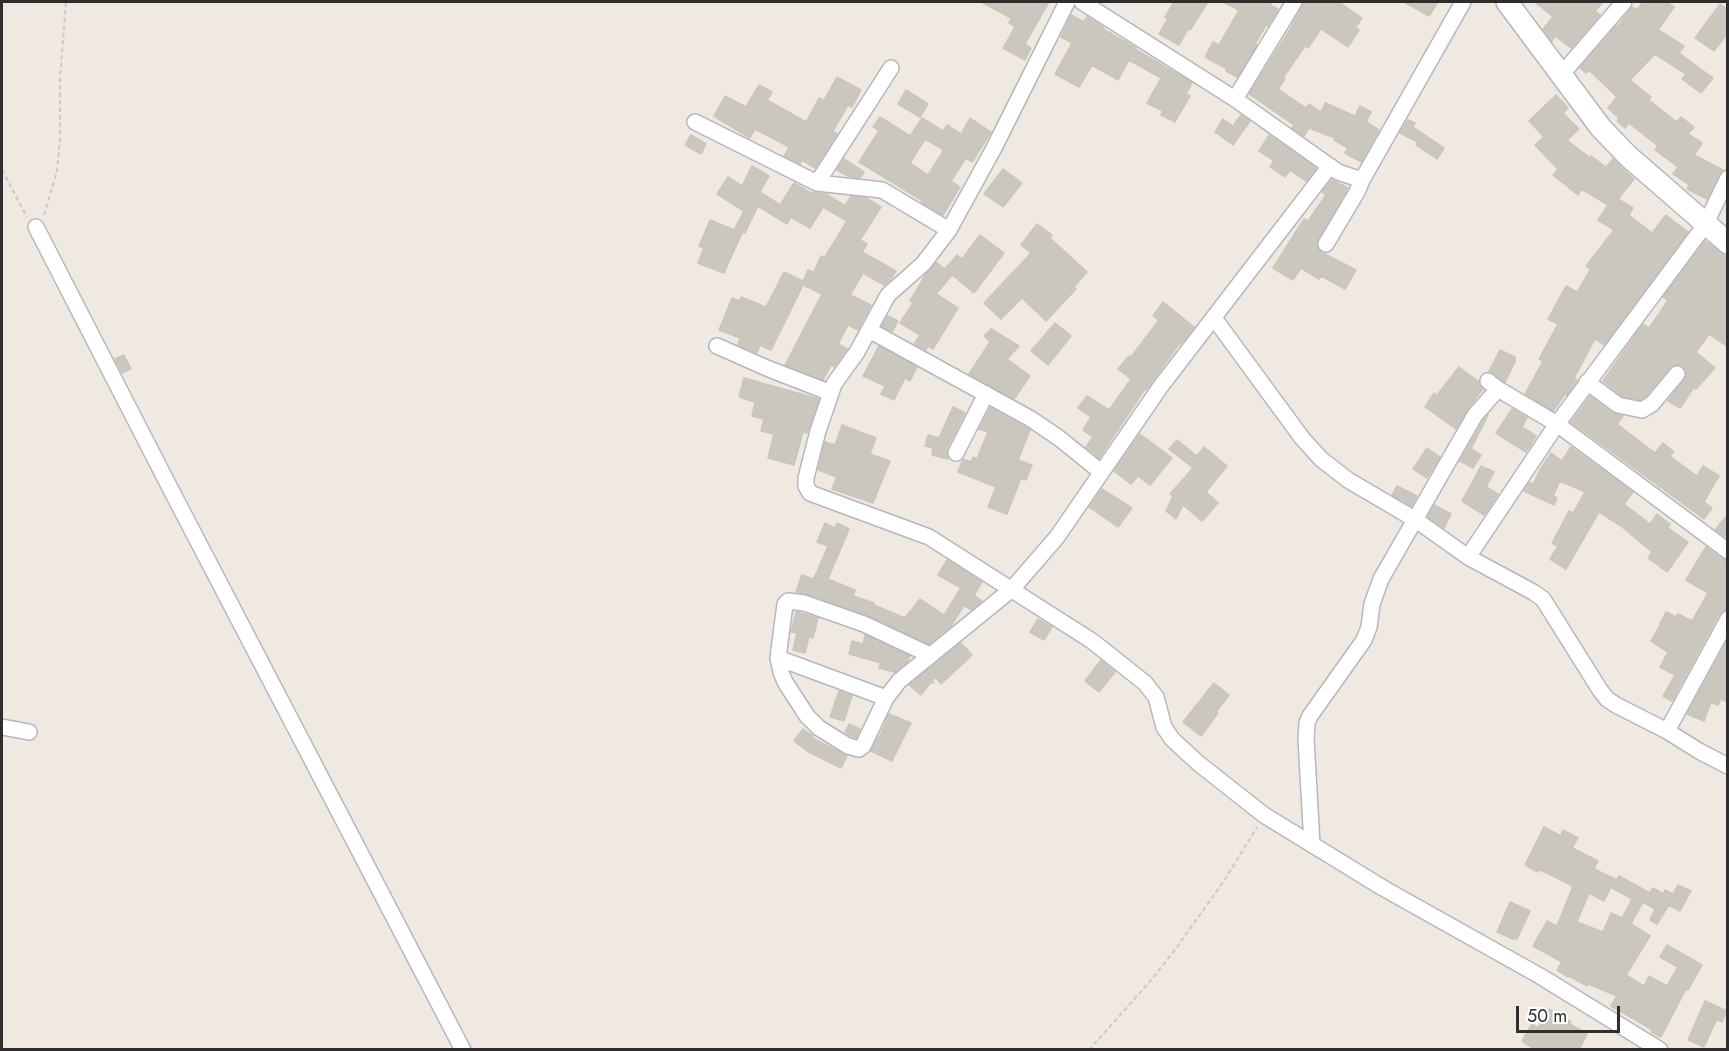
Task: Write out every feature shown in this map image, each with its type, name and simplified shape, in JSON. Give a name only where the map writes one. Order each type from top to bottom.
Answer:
[{"type":"street","points":[[1067,2],[994,148],[949,230],[923,264],[888,295],[831,393],[805,483],[810,493],[929,537],[1092,641],[1145,683],[1156,697],[1164,727],[1172,739],[1198,764],[1264,815],[1383,888],[1540,976],[1639,1045],[1660,1050]]},
{"type":"street","points":[[1082,2],[1235,99],[1344,176],[1362,180]]},
{"type":"street","points":[[1235,99],[1294,2]]},
{"type":"street","points":[[1326,244],[1463,2]]},
{"type":"street","points":[[1507,2],[1601,128],[1628,156],[1728,243]]},
{"type":"street","points":[[1561,75],[1624,2]]},
{"type":"street","points":[[818,183],[891,68]]},
{"type":"street","points":[[695,122],[818,183],[882,190],[949,230]]},
{"type":"street","points":[[930,655],[864,624],[804,603],[788,601],[785,604],[778,658],[785,682],[807,716],[819,728],[848,746],[859,749],[863,746],[886,698],[899,681],[1012,589],[1057,537],[1161,386],[1330,166]]},
{"type":"street","points":[[1468,556],[1587,382],[1705,225],[1728,178]]},
{"type":"street","points":[[36,227],[463,1050]]},
{"type":"street","points":[[1214,318],[1302,438],[1321,459],[1348,480],[1416,520],[1468,556],[1533,592],[1543,600],[1607,699],[1667,731],[1699,752],[1728,766]]},
{"type":"street","points":[[869,330],[1031,419],[1101,472]]},
{"type":"street","points":[[717,346],[831,393]]},
{"type":"street","points":[[1587,382],[1618,405],[1642,410],[1652,404],[1677,374]]},
{"type":"street","points":[[1312,844],[1307,723],[1364,640],[1372,618],[1372,604],[1381,579],[1493,385],[1557,424],[1728,551]]},
{"type":"street","points":[[956,453],[986,394]]},
{"type":"street","points":[[1667,731],[1728,619]]},
{"type":"street","points":[[778,658],[886,698]]},
{"type":"street","points":[[2,727],[29,732]]},
{"type":"path","points":[[2,170],[30,224],[36,227],[41,223],[57,171],[60,139],[60,79],[66,2]]},
{"type":"path","points":[[1089,1050],[1153,978],[1177,947],[1226,878],[1264,815]]},
{"type":"building","points":[[981,2],[1049,2],[1025,44],[1031,48],[1025,60],[1003,48],[1015,27],[1009,23],[1011,18]]},
{"type":"building","points":[[1174,2],[1208,2],[1179,45],[1159,34]]},
{"type":"building","points":[[1223,2],[1272,2],[1270,5],[1278,9],[1268,26],[1266,25],[1255,44],[1257,45],[1237,77],[1205,57],[1213,42],[1219,45],[1239,10]]},
{"type":"building","points":[[1304,2],[1339,2],[1362,18],[1355,28],[1359,30],[1348,47],[1321,29],[1308,48],[1305,46],[1278,89],[1306,108],[1309,104],[1321,112],[1325,103],[1355,116],[1360,106],[1371,112],[1366,122],[1379,130],[1361,162],[1345,153],[1348,148],[1334,140],[1335,138],[1309,128],[1304,136],[1292,128],[1294,125],[1249,94],[1286,36]]},
{"type":"building","points":[[1404,2],[1438,2],[1429,16]]},
{"type":"building","points":[[1535,2],[1603,2],[1595,11],[1600,15],[1571,48],[1555,36],[1552,41],[1543,29],[1553,17]]},
{"type":"building","points":[[1643,2],[1667,2],[1674,7],[1658,30],[1684,46],[1679,53],[1713,78],[1701,93],[1682,79],[1686,74],[1655,54],[1630,80],[1651,97],[1649,100],[1677,122],[1681,117],[1694,127],[1688,134],[1702,143],[1694,155],[1723,170],[1707,199],[1687,189],[1689,185],[1673,174],[1678,167],[1655,150],[1658,146],[1629,123],[1625,128],[1617,121],[1619,118],[1608,108],[1617,97],[1589,70],[1586,73],[1580,68],[1632,7],[1637,10]]},
{"type":"building","points":[[1720,4],[1728,10],[1728,33],[1714,51],[1695,38]]},
{"type":"building","points":[[1071,15],[1084,22],[1087,17],[1192,83],[1186,94],[1190,96],[1175,122],[1161,115],[1163,111],[1147,103],[1161,78],[1129,60],[1118,80],[1092,65],[1079,87],[1055,74],[1072,43],[1061,37]]},
{"type":"building","points":[[837,77],[861,90],[852,107],[848,105],[833,131],[837,134],[815,168],[802,160],[800,164],[784,156],[789,147],[755,129],[750,138],[714,116],[725,96],[746,107],[759,85],[772,92],[767,100],[806,122],[819,98],[824,100]]},
{"type":"building","points":[[906,90],[928,104],[920,117],[898,104]]},
{"type":"building","points":[[1556,95],[1568,108],[1563,113],[1579,129],[1567,140],[1606,167],[1613,159],[1634,179],[1618,199],[1633,208],[1629,215],[1652,233],[1666,215],[1688,232],[1604,345],[1595,339],[1574,378],[1577,380],[1553,411],[1525,394],[1543,361],[1539,359],[1558,324],[1548,319],[1566,286],[1577,292],[1591,269],[1586,266],[1614,230],[1598,220],[1608,205],[1582,189],[1578,195],[1553,175],[1558,169],[1535,145],[1544,137],[1529,121]]},
{"type":"building","points":[[1241,115],[1250,121],[1233,145],[1215,132],[1223,119],[1233,126]]},
{"type":"building","points":[[880,117],[910,136],[922,118],[943,131],[947,125],[961,134],[970,118],[991,132],[972,162],[966,158],[951,181],[960,187],[943,215],[859,162],[879,131],[873,127]],"holes":[[[925,139],[944,150],[928,175],[910,163]]]},
{"type":"building","points":[[1408,120],[1415,123],[1413,127],[1444,148],[1437,159],[1416,145],[1418,142],[1400,133]]},
{"type":"building","points":[[691,135],[706,144],[701,154],[685,145]]},
{"type":"building","points":[[1269,135],[1316,168],[1306,181],[1290,170],[1285,177],[1270,167],[1274,161],[1259,151]]},
{"type":"building","points":[[844,159],[864,172],[860,178],[848,176],[837,170]]},
{"type":"building","points":[[752,166],[769,176],[760,192],[780,205],[794,183],[811,193],[826,194],[845,206],[851,196],[866,198],[881,207],[860,240],[867,244],[862,252],[896,271],[884,285],[863,273],[850,295],[871,305],[858,330],[848,325],[838,344],[847,349],[834,367],[831,365],[823,380],[785,365],[822,294],[803,285],[771,350],[760,345],[757,353],[738,345],[740,338],[719,330],[732,298],[740,301],[741,297],[766,307],[784,272],[803,281],[808,270],[814,272],[821,256],[825,257],[847,221],[823,207],[810,228],[791,217],[787,224],[758,206],[745,233],[735,228],[744,211],[717,194],[728,177],[742,186]]},
{"type":"building","points":[[1003,169],[1022,183],[1003,207],[984,194]]},
{"type":"building","points":[[1332,180],[1348,188],[1316,244],[1321,252],[1356,270],[1345,289],[1321,276],[1319,279],[1301,268],[1293,280],[1273,268],[1304,219],[1308,221],[1326,195],[1322,192]]},
{"type":"building","points":[[710,220],[742,233],[724,273],[698,263],[704,248],[699,246]]},
{"type":"building","points":[[1037,224],[1052,235],[1050,238],[1087,272],[1074,287],[1076,289],[1046,321],[1022,298],[1001,319],[984,303],[1031,253],[1021,245]]},
{"type":"building","points":[[980,235],[1004,253],[974,293],[945,269],[957,255],[962,259]]},
{"type":"building","points":[[1705,241],[1728,257],[1728,347],[1709,334],[1696,352],[1715,368],[1696,389],[1694,387],[1680,408],[1668,401],[1686,376],[1686,370],[1679,365],[1670,367],[1640,400],[1622,396],[1603,381],[1643,324],[1649,328],[1668,300],[1663,297]]},
{"type":"building","points":[[936,262],[952,275],[936,294],[958,308],[933,349],[928,346],[926,350],[914,344],[920,335],[900,323],[913,303],[910,301]]},
{"type":"building","points":[[1163,302],[1194,327],[1145,389],[1099,458],[1086,447],[1093,437],[1083,430],[1091,417],[1078,408],[1087,396],[1109,410],[1131,379],[1118,369],[1129,356],[1131,357],[1159,320],[1153,316]]},
{"type":"building","points":[[888,316],[898,321],[892,332],[882,326]]},
{"type":"building","points":[[1055,323],[1071,336],[1048,365],[1031,351]]},
{"type":"building","points":[[991,329],[1019,346],[1007,359],[1030,376],[1014,399],[969,374],[990,342],[984,336]]},
{"type":"building","points":[[879,346],[917,367],[910,381],[905,378],[894,400],[881,394],[885,386],[863,376]]},
{"type":"building","points":[[1500,350],[1515,357],[1515,362],[1505,382],[1489,371]]},
{"type":"building","points":[[124,355],[131,369],[122,373],[115,359]]},
{"type":"building","points":[[1459,367],[1479,382],[1483,389],[1456,429],[1425,407],[1434,393],[1437,395]]},
{"type":"building","points":[[744,378],[819,399],[807,433],[803,432],[794,465],[768,458],[774,434],[761,431],[764,419],[752,416],[755,402],[739,397]]},
{"type":"building","points":[[1590,396],[1612,413],[1623,416],[1617,424],[1655,453],[1663,443],[1674,452],[1670,456],[1697,476],[1703,466],[1719,476],[1704,502],[1712,508],[1704,519],[1571,422]]},
{"type":"building","points":[[953,407],[965,413],[947,449],[948,459],[932,455],[933,448],[925,446],[928,435],[939,438]]},
{"type":"building","points":[[990,408],[1030,430],[1018,460],[1032,465],[1026,480],[1021,478],[1007,514],[988,507],[996,487],[958,472],[963,459],[971,462],[973,457],[977,459],[988,432],[979,429]]},
{"type":"building","points":[[1512,409],[1527,418],[1522,427],[1536,436],[1526,452],[1496,433]]},
{"type":"building","points":[[1488,415],[1471,449],[1481,455],[1473,468],[1460,461]]},
{"type":"building","points":[[842,425],[876,438],[870,454],[890,461],[873,503],[832,489],[837,477],[818,470],[825,442],[835,445]]},
{"type":"building","points":[[1140,434],[1172,458],[1150,485],[1138,476],[1131,484],[1114,471]]},
{"type":"building","points":[[1177,440],[1197,456],[1204,447],[1227,466],[1206,492],[1218,503],[1202,521],[1183,505],[1176,519],[1166,511],[1173,496],[1170,494],[1193,468],[1169,449]]},
{"type":"building","points":[[1571,447],[1633,492],[1624,504],[1650,524],[1657,514],[1670,524],[1668,528],[1688,542],[1667,572],[1648,558],[1652,552],[1621,526],[1599,512],[1566,569],[1550,559],[1558,546],[1552,543],[1569,511],[1573,513],[1585,492],[1560,481],[1553,496],[1557,498],[1554,505],[1524,491],[1530,482],[1533,484],[1551,453],[1562,461]]},
{"type":"building","points":[[1427,448],[1440,457],[1427,478],[1413,469]]},
{"type":"building","points":[[1481,466],[1494,472],[1486,487],[1498,494],[1484,515],[1462,501]]},
{"type":"building","points":[[1397,486],[1417,496],[1412,506],[1392,495]]},
{"type":"building","points":[[1102,489],[1132,508],[1118,527],[1089,507]]},
{"type":"building","points":[[1434,505],[1451,514],[1444,528],[1428,517]]},
{"type":"building","points":[[1728,514],[1728,538],[1715,530]]},
{"type":"building","points":[[825,523],[835,528],[837,523],[849,529],[828,579],[855,590],[853,596],[905,618],[920,599],[944,615],[961,588],[938,575],[947,560],[982,582],[974,595],[982,601],[971,610],[964,605],[951,626],[929,644],[867,615],[796,592],[802,575],[813,579],[828,546],[817,542]]},
{"type":"building","points":[[1706,547],[1728,561],[1728,609],[1719,614],[1672,701],[1663,696],[1675,675],[1660,667],[1668,652],[1651,641],[1666,612],[1676,617],[1678,614],[1692,621],[1708,593],[1686,580]]},
{"type":"building","points":[[796,612],[818,618],[813,638],[809,637],[805,653],[793,650],[797,633],[791,632]]},
{"type":"building","points":[[1038,619],[1052,627],[1044,640],[1030,632]]},
{"type":"building","points":[[865,635],[910,656],[908,661],[895,672],[879,668],[881,663],[849,654],[852,641],[863,644]]},
{"type":"building","points":[[1728,640],[1728,702],[1721,699],[1718,705],[1711,702],[1704,721],[1687,714]]},
{"type":"building","points":[[961,643],[972,655],[941,684],[935,677],[932,681],[934,683],[931,682],[921,695],[909,685]]},
{"type":"building","points":[[1101,660],[1115,672],[1099,692],[1085,681]]},
{"type":"building","points":[[1214,683],[1229,695],[1201,736],[1183,722]]},
{"type":"building","points":[[839,691],[852,696],[844,721],[830,717]]},
{"type":"building","points":[[889,714],[911,723],[892,761],[871,751]]},
{"type":"building","points":[[849,724],[860,729],[856,738],[845,732]]},
{"type":"building","points":[[803,729],[813,736],[812,738],[847,756],[841,768],[807,751],[794,741]]},
{"type":"building","points":[[1544,827],[1561,836],[1563,830],[1578,838],[1572,848],[1598,861],[1594,869],[1615,879],[1604,901],[1589,893],[1577,922],[1603,932],[1611,913],[1622,918],[1632,899],[1612,888],[1619,876],[1650,893],[1653,888],[1663,894],[1665,890],[1673,894],[1678,885],[1691,891],[1680,911],[1669,905],[1657,924],[1650,920],[1655,909],[1643,902],[1631,924],[1650,936],[1626,975],[1644,986],[1649,976],[1667,986],[1678,967],[1660,957],[1667,945],[1702,965],[1688,990],[1686,989],[1661,1037],[1611,1006],[1617,996],[1568,977],[1557,970],[1562,962],[1533,946],[1547,921],[1557,926],[1573,886],[1539,869],[1538,872],[1525,865]]},
{"type":"building","points":[[1510,902],[1530,911],[1517,939],[1497,932]]},
{"type":"building","points":[[1705,1001],[1727,1011],[1722,1022],[1717,1019],[1704,1047],[1688,1040]]},
{"type":"building","points":[[1549,1009],[1587,1034],[1579,1050],[1536,1050],[1522,1041],[1532,1024],[1538,1028]]}]
